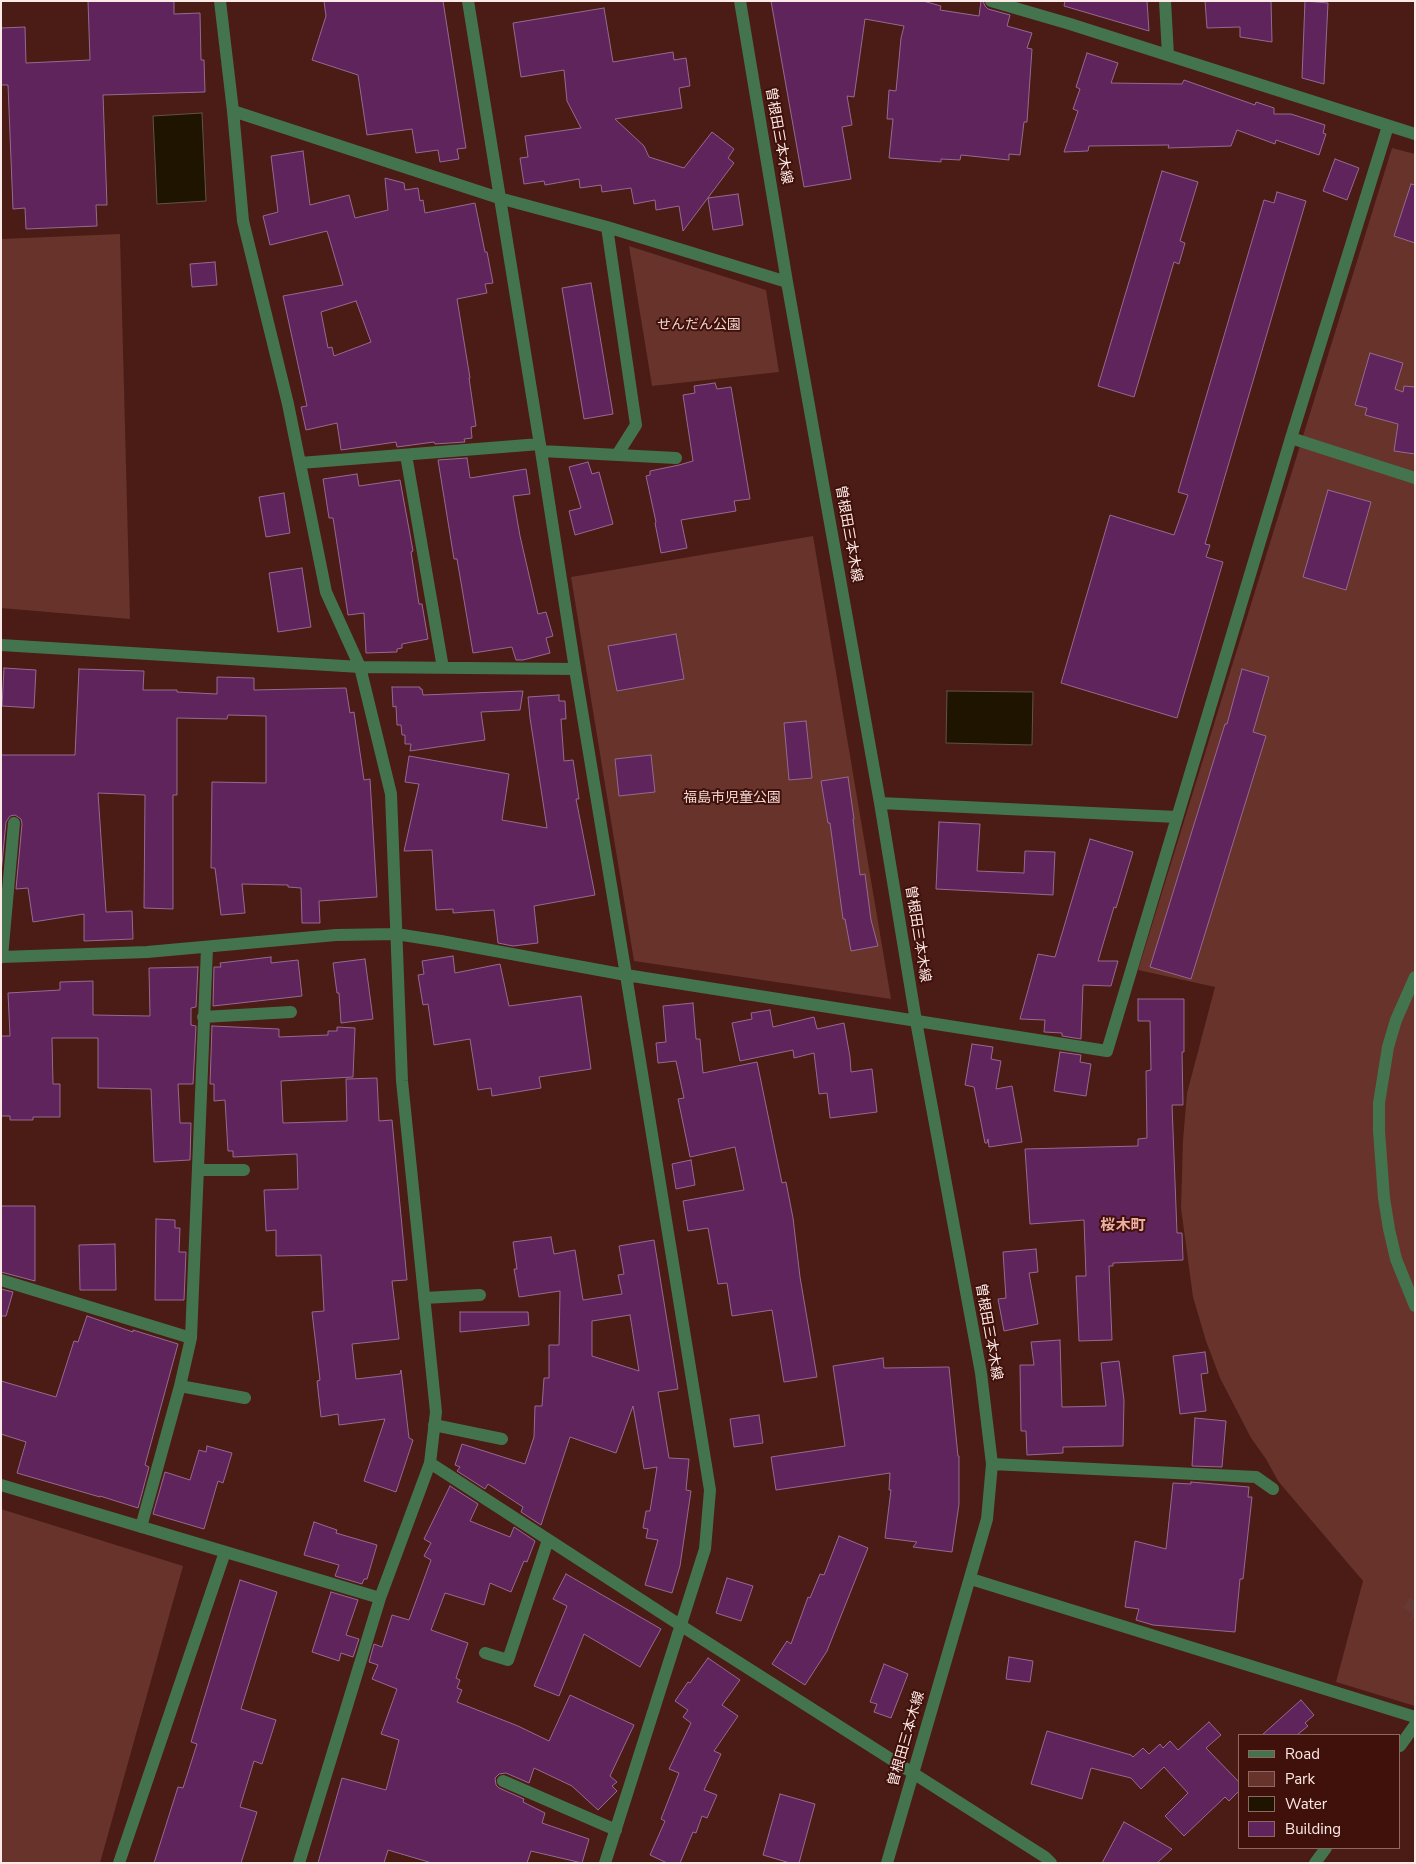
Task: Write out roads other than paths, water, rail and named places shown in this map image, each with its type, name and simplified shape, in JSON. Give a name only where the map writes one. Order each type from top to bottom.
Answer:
[{"type":"street","points":[[220,1],[234,111],[243,221],[285,394],[326,592],[360,666],[391,794],[402,1081],[436,1412],[430,1463],[380,1598],[299,1863]]},
{"type":"street","points":[[468,1],[574,669],[710,1490],[704,1549],[605,1863]]},
{"type":"street","name":"曽根田三本木線","points":[[740,1],[787,282],[880,803],[916,1021],[981,1373],[992,1464],[987,1519],[887,1863]]},
{"type":"street","points":[[991,1],[1415,134]]},
{"type":"street","points":[[1165,1],[1168,56]]},
{"type":"street","points":[[234,111],[500,198],[606,227],[787,282]]},
{"type":"street","points":[[14,823],[2,957],[207,948],[336,936],[396,934],[441,940],[626,975],[1107,1050],[1291,438],[1388,126]]},
{"type":"street","points":[[606,227],[636,425],[617,455]]},
{"type":"street","points":[[1291,438],[1415,478]]},
{"type":"street","points":[[300,463],[406,454],[540,447],[617,455],[676,458]]},
{"type":"street","points":[[406,454],[444,668]]},
{"type":"street","points":[[1,646],[360,666],[574,669]]},
{"type":"street","points":[[880,803],[1177,817]]},
{"type":"street","points":[[141,1527],[180,1386],[191,1338],[207,948]]},
{"type":"street","points":[[1415,977],[1396,1020],[1388,1047],[1380,1103],[1379,1131],[1384,1198],[1389,1229],[1396,1259],[1415,1306]]},
{"type":"street","points":[[203,1017],[291,1012]]},
{"type":"street","points":[[198,1170],[244,1170]]},
{"type":"street","points":[[1,1280],[191,1338]]},
{"type":"street","points":[[424,1298],[480,1295]]},
{"type":"street","points":[[180,1386],[245,1398]]},
{"type":"street","points":[[434,1425],[502,1440]]},
{"type":"street","points":[[430,1463],[680,1625],[1045,1857],[1051,1863]]},
{"type":"street","points":[[992,1464],[1256,1477],[1273,1489]]},
{"type":"street","points":[[1,1485],[380,1598]]},
{"type":"street","points":[[485,1653],[508,1660],[548,1540]]},
{"type":"street","points":[[119,1863],[225,1552]]},
{"type":"street","points":[[971,1578],[1415,1717]]},
{"type":"street","points":[[1401,1745],[1415,1725]]},
{"type":"street","points":[[503,1781],[616,1830]]},
{"type":"street","points":[[1315,1863],[1325,1849]]},
{"type":"water","points":[[202,113],[206,201],[157,204],[153,116]]},
{"type":"water","points":[[947,691],[1033,692],[1032,745],[946,743]]},
{"type":"tunnel","points":[[1415,1601],[1408,1611],[1415,1616]]},
{"type":"district","name":"桜木町","points":[[1123,1226]]},
{"type":"park label","name":"せんだん公園","points":[[699,326]]},
{"type":"park label","name":"福島市児童公園","points":[[732,799]]}]
